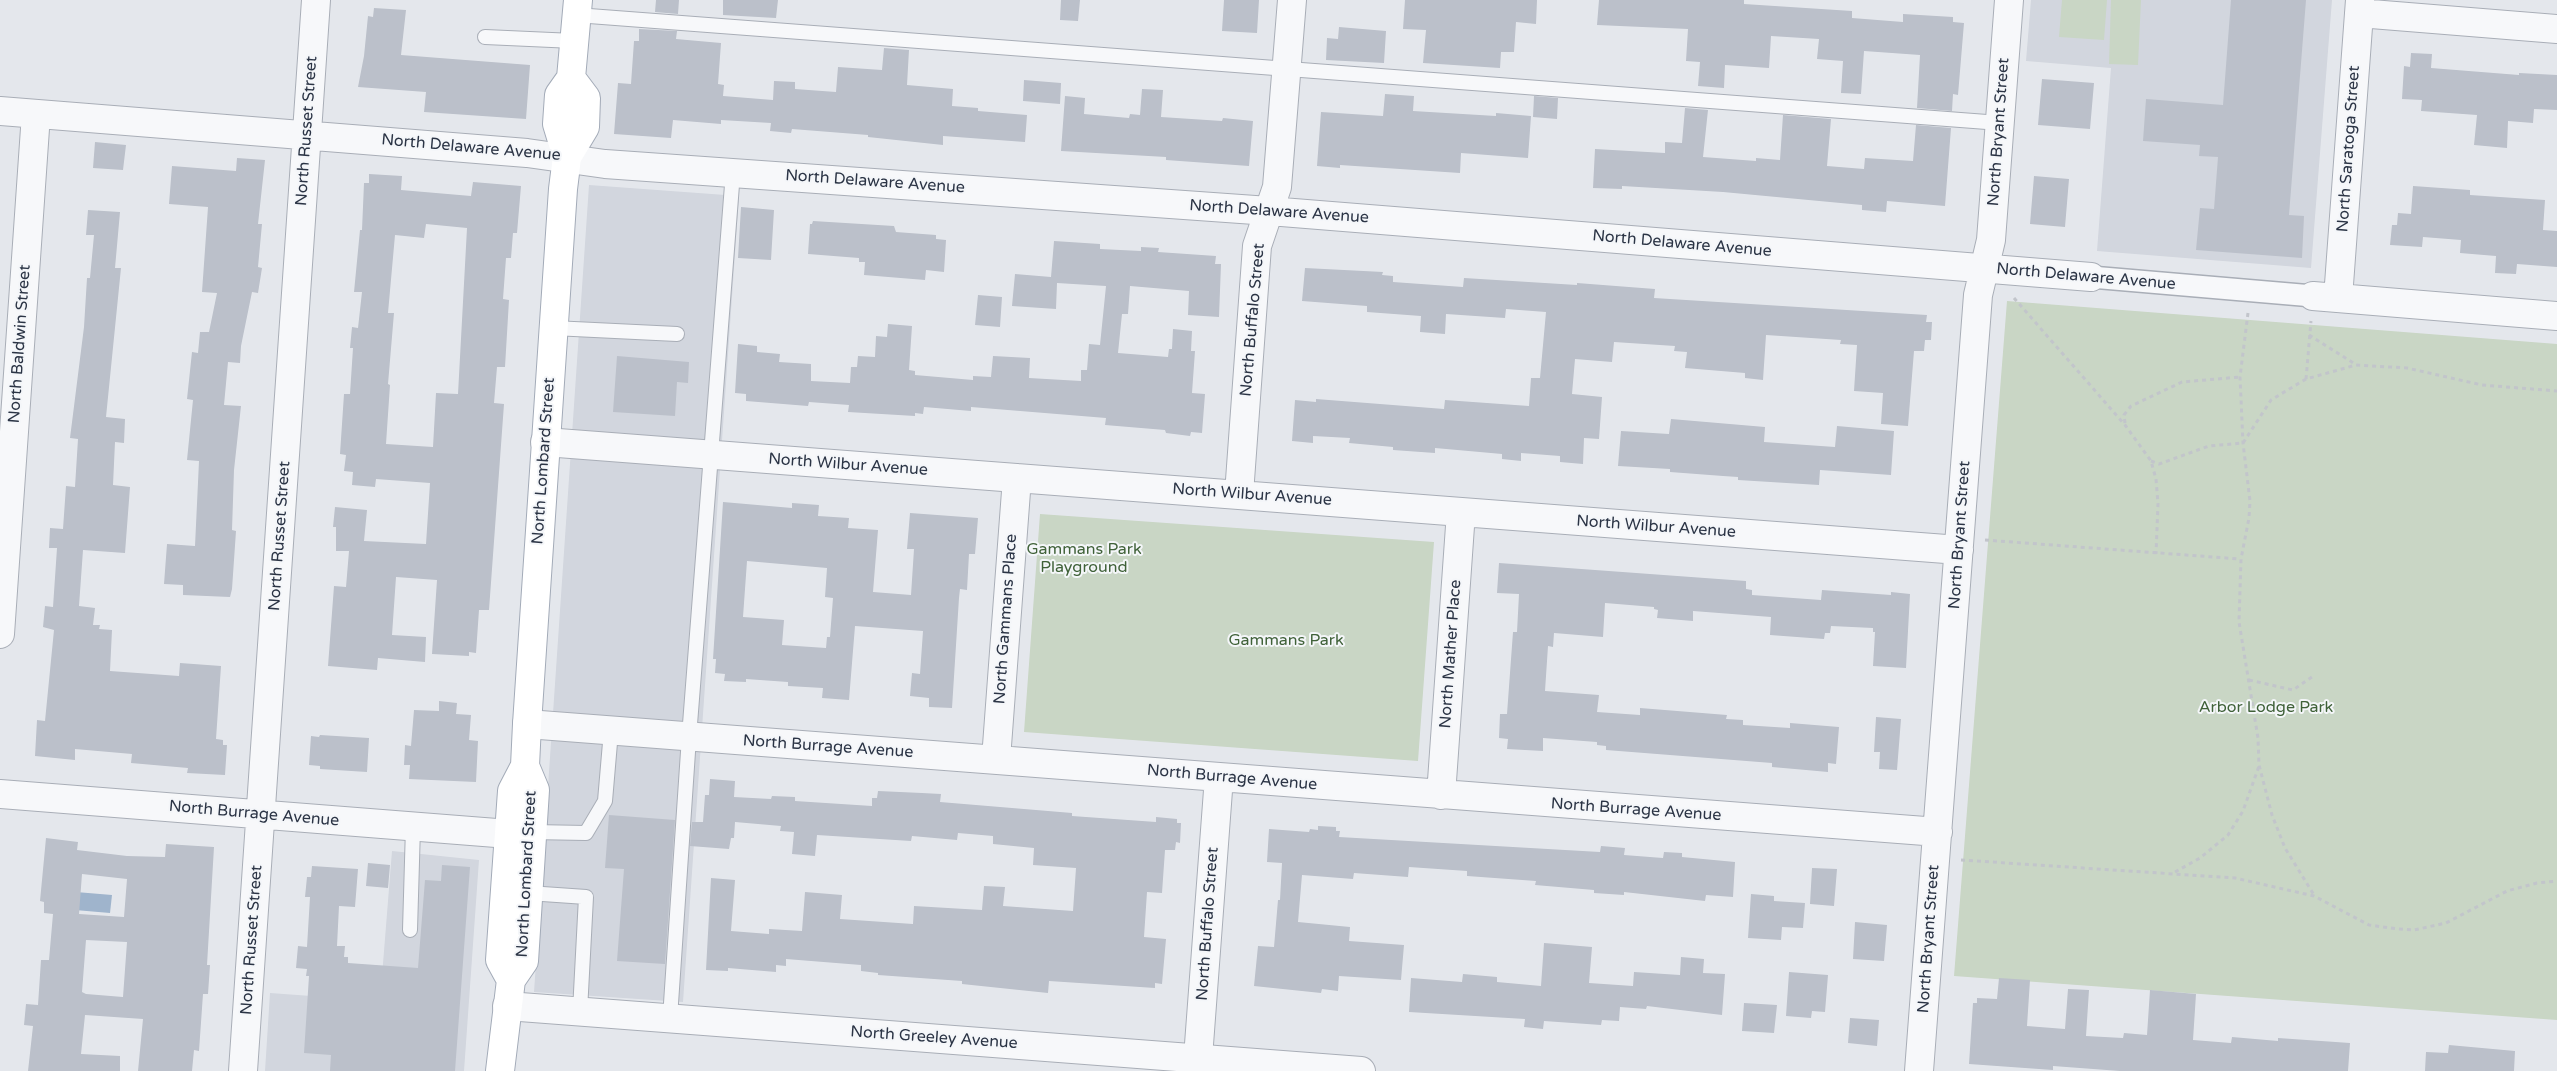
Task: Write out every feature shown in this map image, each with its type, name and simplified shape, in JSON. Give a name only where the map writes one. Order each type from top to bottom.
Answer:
[{"type":"main road","name":"North Lombard Street","points":[[500,1071],[509,993],[524,962],[528,893],[512,790],[526,766],[545,442],[567,157],[557,124],[559,95],[571,78],[576,19]]},
{"type":"main road","name":"North Lombard Street","points":[[509,993],[500,960],[520,833]]},
{"type":"street","name":"North Russet Street","points":[[243,1071],[262,815],[316,0]]},
{"type":"street","name":"North Buffalo Street","points":[[1239,494],[1257,246],[1277,187],[1292,0]]},
{"type":"street","name":"North Bryant Street","points":[[1919,1071],[1978,296],[1991,240],[2009,0]]},
{"type":"street","points":[[2359,6],[2557,29]]},
{"type":"street","name":"North Saratoga Street","points":[[2326,296],[2359,6]]},
{"type":"street","name":"North Delaware Avenue","points":[[0,112],[307,134],[567,157],[605,164],[1269,211],[2557,316]]},
{"type":"street","name":"North Baldwin Street","points":[[0,634],[36,114]]},
{"type":"street","name":"North Wilbur Avenue","points":[[545,442],[1461,512],[1959,544]]},
{"type":"street","name":"North Gammans Place","points":[[996,759],[1017,478]]},
{"type":"street","name":"North Mather Place","points":[[1440,796],[1461,512]]},
{"type":"street","name":"North Burrage Avenue","points":[[527,724],[996,759],[1440,796],[1938,832]]},
{"type":"street","name":"North Buffalo Street","points":[[1198,1065],[1219,777]]},
{"type":"street","name":"North Burrage Avenue","points":[[0,794],[413,827],[520,833]]},
{"type":"street","name":"North Greeley Avenue","points":[[509,993],[580,1011],[1198,1065],[1361,1071]]},
{"type":"lane","points":[[485,37],[576,19],[1286,69],[2000,123]]},
{"type":"lane","points":[[670,1018],[710,454],[733,172]]},
{"type":"lane","points":[[553,328],[677,334]]},
{"type":"lane","points":[[520,833],[586,833],[605,801],[611,731]]},
{"type":"lane","points":[[410,930],[413,827]]},
{"type":"lane","points":[[528,893],[586,897],[580,1011]]},
{"type":"path","points":[[1984,269],[2017,300],[2125,425],[2151,461],[2156,479],[2158,504],[2156,554]]},
{"type":"path","points":[[2250,290],[2240,377],[2242,443],[2250,501],[2249,518],[2241,559],[2239,622],[2258,738],[2259,765],[2279,835],[2314,896]]},
{"type":"path","points":[[2306,379],[2309,335],[2326,296]]},
{"type":"path","points":[[2309,335],[2356,365]]},
{"type":"path","points":[[2242,443],[2271,400],[2306,379],[2356,365],[2407,368],[2482,385],[2557,391]]},
{"type":"path","points":[[2125,425],[2124,414],[2131,406],[2182,382],[2240,377]]},
{"type":"path","points":[[2151,461],[2159,464],[2209,446],[2242,443]]},
{"type":"path","points":[[1959,544],[2241,559]]},
{"type":"path","points":[[2249,680],[2293,690],[2312,677]]},
{"type":"path","points":[[2174,872],[2200,858],[2228,835],[2243,811],[2259,765]]},
{"type":"path","points":[[1935,858],[2174,872],[2235,878],[2314,896],[2369,925],[2414,930],[2446,923],[2498,895],[2521,886],[2557,881]]},
{"type":"shaded area","points":[[2031,0],[2332,0],[2311,268],[2097,251],[2111,68],[2026,61]]},
{"type":"shaded area","points":[[589,185],[739,196],[683,1002],[534,992]]},
{"type":"shaded area","points":[[392,851],[479,860],[464,1071],[265,1071],[270,993],[380,1001]]},
{"type":"green space","points":[[2062,0],[2107,0],[2104,40],[2059,37]]},
{"type":"green space","points":[[2111,0],[2141,0],[2138,65],[2109,64]]},
{"type":"green space","name":"Arbor Lodge Park","points":[[2007,301],[2557,344],[2557,1020],[1954,976]]},
{"type":"green space","name":"Gammans Park","points":[[1040,514],[1434,542],[1418,761],[1024,732]]},
{"type":"water","points":[[76,892],[112,895],[110,913],[75,910]]},
{"type":"building","points":[[656,0],[679,0],[678,14],[655,12]]},
{"type":"building","points":[[723,0],[778,0],[776,18],[723,15]]},
{"type":"building","points":[[1061,0],[1080,0],[1078,21],[1060,20]]},
{"type":"building","points":[[1224,0],[1259,0],[1257,33],[1222,31]]},
{"type":"building","points":[[1405,0],[1537,0],[1536,24],[1516,22],[1514,52],[1501,52],[1500,68],[1423,63],[1426,30],[1403,29]]},
{"type":"building","points":[[1599,0],[1744,0],[1744,4],[1852,11],[1852,18],[1903,22],[1903,14],[1953,17],[1953,22],[1964,23],[1958,95],[1953,94],[1952,111],[1917,108],[1920,55],[1864,51],[1861,94],[1841,93],[1843,61],[1817,59],[1819,39],[1771,36],[1769,68],[1725,65],[1724,88],[1698,86],[1700,62],[1686,61],[1688,29],[1597,25]]},
{"type":"building","points":[[2231,0],[2306,0],[2289,215],[2304,216],[2302,258],[2196,250],[2200,208],[2214,209],[2218,157],[2199,156],[2200,145],[2143,141],[2146,99],[2223,105]]},
{"type":"building","points":[[374,8],[406,10],[401,55],[530,65],[526,119],[424,112],[426,92],[358,87],[364,56],[368,16],[373,17]]},
{"type":"building","points":[[1339,27],[1386,31],[1384,63],[1326,60],[1327,38],[1338,39]]},
{"type":"building","points":[[639,29],[677,31],[676,39],[721,43],[718,84],[724,85],[723,96],[773,100],[774,81],[795,82],[795,89],[836,92],[838,67],[882,70],[884,48],[909,50],[907,85],[953,89],[952,106],[978,108],[978,111],[1027,115],[1025,142],[943,136],[943,145],[868,137],[868,135],[792,129],[791,133],[770,131],[771,123],[721,120],[721,124],[673,120],[671,138],[614,134],[618,83],[631,84],[634,41],[639,41]]},
{"type":"building","points":[[2411,53],[2432,54],[2431,68],[2519,75],[2519,73],[2557,75],[2557,110],[2534,109],[2533,123],[2508,121],[2507,148],[2474,145],[2477,115],[2421,111],[2422,100],[2402,99],[2404,66],[2410,67]]},
{"type":"building","points":[[2042,79],[2094,83],[2090,129],[2038,125]]},
{"type":"building","points":[[1024,80],[1061,83],[1060,104],[1023,101]]},
{"type":"building","points":[[1142,89],[1163,90],[1161,117],[1222,121],[1223,118],[1253,121],[1249,166],[1166,160],[1166,157],[1061,151],[1065,96],[1085,98],[1084,114],[1129,118],[1130,114],[1140,115]]},
{"type":"building","points":[[1385,94],[1414,96],[1413,111],[1496,116],[1496,113],[1531,116],[1528,158],[1461,153],[1460,173],[1340,165],[1340,168],[1317,166],[1321,112],[1383,116]]},
{"type":"building","points":[[1534,96],[1558,98],[1557,119],[1533,117]]},
{"type":"building","points":[[1685,108],[1708,110],[1703,157],[1756,161],[1756,158],[1780,160],[1783,115],[1831,119],[1827,166],[1864,169],[1865,158],[1913,161],[1916,125],[1951,128],[1945,206],[1887,201],[1886,212],[1862,210],[1862,205],[1723,192],[1622,186],[1622,189],[1593,188],[1595,149],[1665,153],[1665,142],[1682,143]]},
{"type":"building","points":[[95,142],[126,145],[123,170],[93,168]]},
{"type":"building","points":[[237,158],[265,160],[258,224],[262,224],[258,267],[262,268],[258,293],[252,292],[241,346],[240,363],[228,362],[224,405],[241,406],[234,470],[232,530],[236,531],[232,589],[230,597],[183,595],[183,585],[164,584],[167,544],[195,546],[199,461],[187,460],[193,400],[187,399],[192,352],[198,353],[200,332],[209,332],[217,293],[202,292],[208,207],[169,204],[172,166],[236,171]]},
{"type":"building","points":[[369,174],[402,176],[401,190],[471,196],[473,182],[521,186],[517,233],[513,233],[511,258],[506,258],[503,299],[509,300],[505,367],[497,367],[494,403],[504,404],[489,610],[479,610],[476,653],[469,652],[469,656],[432,654],[437,580],[396,577],[392,635],[426,637],[425,662],[378,658],[377,670],[328,666],[334,586],[346,587],[349,551],[336,551],[336,527],[333,527],[335,507],[367,510],[364,541],[426,544],[430,483],[376,479],[375,487],[352,485],[353,472],[344,471],[346,455],[340,454],[344,394],[350,394],[353,348],[350,348],[352,327],[358,328],[362,292],[354,292],[360,230],[362,230],[364,183],[369,183]],"holes":[[[426,224],[467,228],[458,394],[436,393],[433,447],[386,444],[390,385],[388,384],[394,313],[388,313],[395,235],[424,238]]]},
{"type":"building","points":[[2034,176],[2069,179],[2065,227],[2030,224]]},
{"type":"building","points":[[2413,186],[2470,190],[2470,195],[2545,200],[2543,230],[2557,231],[2557,267],[2517,264],[2516,274],[2495,273],[2496,256],[2460,253],[2461,240],[2423,237],[2422,247],[2390,245],[2392,225],[2397,225],[2398,213],[2411,214]]},
{"type":"building","points":[[741,207],[774,210],[771,260],[738,258]]},
{"type":"building","points":[[88,210],[120,212],[115,268],[121,268],[106,417],[125,419],[124,443],[115,442],[113,485],[130,487],[125,553],[83,550],[79,606],[95,608],[93,625],[100,625],[99,629],[112,630],[110,671],[179,676],[180,663],[221,666],[216,739],[223,740],[223,745],[227,745],[225,775],[187,773],[188,768],[131,763],[132,754],[75,749],[75,760],[35,756],[37,720],[45,721],[54,630],[43,627],[45,606],[53,607],[57,548],[49,548],[50,528],[63,529],[66,486],[75,487],[78,439],[70,438],[84,327],[87,278],[90,278],[94,235],[86,235]]},
{"type":"building","points":[[813,221],[894,226],[896,232],[936,235],[936,239],[946,240],[944,272],[926,270],[925,280],[864,275],[865,262],[859,262],[859,258],[808,254],[810,224]]},
{"type":"building","points":[[1054,241],[1100,244],[1100,249],[1141,251],[1141,247],[1159,248],[1158,252],[1216,256],[1215,264],[1221,264],[1219,317],[1188,315],[1189,291],[1130,286],[1128,314],[1122,314],[1118,353],[1168,357],[1169,349],[1172,349],[1173,329],[1192,331],[1191,351],[1195,351],[1192,393],[1205,394],[1202,433],[1191,432],[1190,436],[1166,433],[1165,430],[1105,425],[1106,418],[971,407],[971,411],[924,407],[923,414],[915,413],[915,416],[848,412],[849,405],[809,402],[808,406],[746,401],[746,394],[735,393],[738,344],[757,346],[757,352],[780,354],[779,362],[811,364],[811,381],[850,383],[851,367],[857,367],[858,356],[875,357],[876,336],[887,337],[888,324],[912,326],[909,370],[915,371],[915,375],[973,380],[973,376],[991,377],[993,356],[1030,358],[1029,378],[1081,381],[1081,370],[1087,370],[1089,344],[1100,345],[1106,286],[1057,283],[1056,309],[1012,306],[1015,274],[1051,277]]},
{"type":"building","points":[[1305,268],[1383,272],[1382,275],[1393,276],[1393,282],[1463,287],[1464,278],[1577,285],[1577,283],[1655,289],[1654,298],[1927,315],[1926,322],[1932,322],[1931,340],[1925,340],[1924,351],[1914,351],[1908,426],[1881,424],[1883,393],[1854,391],[1857,345],[1840,344],[1841,340],[1766,335],[1763,380],[1745,378],[1745,373],[1685,368],[1687,352],[1674,351],[1675,346],[1614,342],[1612,362],[1575,359],[1572,394],[1602,397],[1599,439],[1584,438],[1583,464],[1560,462],[1560,456],[1521,453],[1521,461],[1502,459],[1502,454],[1435,448],[1435,453],[1393,450],[1393,447],[1349,443],[1350,438],[1313,436],[1313,443],[1292,441],[1295,400],[1316,402],[1316,399],[1444,409],[1445,400],[1529,406],[1531,378],[1540,378],[1546,312],[1506,309],[1505,318],[1446,314],[1445,334],[1420,332],[1421,316],[1367,312],[1367,306],[1302,301]]},
{"type":"building","points":[[978,295],[1002,297],[1000,327],[975,325]]},
{"type":"building","points":[[617,356],[689,362],[688,383],[677,382],[675,416],[613,412]]},
{"type":"building","points":[[1671,419],[1765,427],[1764,442],[1835,447],[1837,426],[1894,431],[1891,475],[1820,470],[1819,485],[1738,480],[1738,477],[1670,472],[1670,469],[1618,466],[1621,431],[1669,434]]},
{"type":"building","points":[[723,502],[792,508],[792,503],[819,505],[818,516],[849,518],[848,528],[878,530],[873,592],[911,595],[914,549],[907,549],[910,513],[978,518],[975,554],[969,554],[967,590],[960,589],[952,708],[929,707],[929,698],[910,696],[912,673],[920,674],[923,631],[855,626],[849,700],[822,698],[823,688],[788,686],[788,682],[746,679],[746,682],[724,681],[725,674],[715,673],[716,659],[713,659]],"holes":[[[747,561],[827,568],[825,597],[833,598],[830,637],[827,637],[826,648],[782,645],[784,620],[743,617]]]},
{"type":"building","points":[[1499,563],[1746,581],[1746,589],[1752,590],[1752,595],[1821,600],[1822,590],[1891,595],[1891,592],[1910,594],[1906,668],[1873,666],[1875,632],[1873,632],[1873,628],[1831,626],[1830,633],[1825,633],[1824,639],[1770,635],[1771,617],[1693,611],[1693,621],[1657,618],[1658,610],[1654,609],[1654,607],[1605,603],[1603,637],[1554,633],[1553,647],[1548,646],[1545,691],[1599,695],[1597,712],[1640,715],[1640,708],[1727,715],[1726,719],[1743,720],[1743,725],[1790,728],[1790,723],[1839,727],[1836,764],[1828,763],[1828,772],[1772,767],[1772,763],[1606,750],[1606,746],[1597,745],[1597,742],[1543,738],[1543,751],[1507,749],[1508,739],[1499,738],[1500,714],[1507,714],[1513,632],[1517,632],[1519,594],[1497,593]]},
{"type":"building","points":[[439,701],[457,703],[456,714],[471,715],[469,740],[478,741],[476,782],[409,779],[410,765],[404,765],[405,745],[411,746],[414,710],[439,711]]},
{"type":"building","points":[[1876,717],[1901,719],[1897,770],[1879,769],[1880,752],[1874,752]]},
{"type":"building","points":[[320,735],[369,738],[367,772],[320,769],[320,766],[309,765],[311,736],[319,737]]},
{"type":"building","points":[[710,779],[735,781],[734,797],[771,799],[772,796],[795,797],[795,801],[872,806],[872,798],[877,798],[878,791],[922,793],[941,794],[940,802],[1072,813],[1072,816],[1156,822],[1156,817],[1177,819],[1177,823],[1181,823],[1180,843],[1176,842],[1175,850],[1165,850],[1162,893],[1147,892],[1144,937],[1166,939],[1162,984],[1155,983],[1155,988],[1049,981],[1048,993],[962,984],[962,981],[878,975],[878,973],[861,971],[861,965],[786,959],[786,966],[776,965],[776,972],[728,968],[728,971],[706,970],[711,878],[735,880],[731,931],[769,934],[769,929],[802,931],[805,892],[842,895],[840,919],[913,924],[914,906],[982,910],[984,886],[1005,887],[1003,906],[1073,911],[1076,868],[1033,865],[1034,848],[993,844],[993,836],[958,833],[957,840],[912,836],[911,841],[817,835],[815,856],[792,854],[794,832],[780,831],[781,826],[735,822],[734,838],[731,838],[729,849],[690,846],[692,822],[703,822],[705,795],[709,795]]},
{"type":"building","points":[[609,815],[675,820],[665,964],[617,961],[624,869],[605,868]]},
{"type":"building","points":[[1318,826],[1336,827],[1336,831],[1340,831],[1339,837],[1600,852],[1601,846],[1625,848],[1624,855],[1663,858],[1664,852],[1682,853],[1682,857],[1735,862],[1733,897],[1706,895],[1705,901],[1624,892],[1624,895],[1594,893],[1594,890],[1535,885],[1536,881],[1467,876],[1467,871],[1409,867],[1408,877],[1354,873],[1353,879],[1302,875],[1298,922],[1350,927],[1349,941],[1404,945],[1401,980],[1339,976],[1338,991],[1322,989],[1321,993],[1254,986],[1258,946],[1274,947],[1278,900],[1280,900],[1282,863],[1267,862],[1269,829],[1309,832],[1310,829],[1318,830]]},
{"type":"building","points":[[46,838],[78,842],[77,850],[127,856],[165,857],[166,844],[214,847],[207,965],[210,965],[208,994],[203,994],[199,1051],[194,1050],[192,1071],[138,1071],[143,1019],[85,1015],[81,1054],[120,1056],[120,1071],[28,1071],[33,1026],[24,1025],[26,1004],[38,1005],[41,960],[49,960],[53,914],[44,913],[44,902],[40,901]],"holes":[[[82,874],[127,879],[124,917],[79,914]],[[86,940],[127,942],[123,997],[86,994],[82,992]]]},
{"type":"building","points":[[368,863],[390,865],[388,888],[366,886]]},
{"type":"building","points":[[442,865],[470,867],[455,1071],[330,1071],[331,1055],[304,1053],[309,976],[306,976],[307,969],[296,968],[298,946],[307,947],[310,897],[305,897],[307,877],[311,877],[312,866],[358,869],[355,907],[339,906],[337,946],[345,946],[344,957],[348,957],[348,963],[418,968],[425,880],[441,881]]},
{"type":"building","points":[[1812,868],[1837,869],[1834,906],[1810,904]]},
{"type":"building","points":[[1751,894],[1774,896],[1774,901],[1805,903],[1803,928],[1782,927],[1781,940],[1748,938]]},
{"type":"building","points":[[1855,922],[1887,925],[1884,961],[1853,959]]},
{"type":"building","points":[[1544,943],[1592,947],[1589,983],[1633,986],[1634,972],[1680,975],[1681,957],[1704,959],[1703,973],[1725,974],[1722,1015],[1647,1006],[1646,1009],[1620,1007],[1619,1021],[1602,1020],[1601,1025],[1544,1021],[1543,1029],[1524,1027],[1525,1019],[1409,1012],[1411,978],[1462,982],[1463,974],[1497,977],[1497,982],[1541,986]]},
{"type":"building","points":[[1789,972],[1828,975],[1825,1012],[1812,1011],[1811,1018],[1786,1016]]},
{"type":"building","points":[[1999,978],[2030,980],[2027,1026],[2065,1029],[2068,989],[2089,990],[2086,1036],[2123,1038],[2124,1033],[2147,1035],[2150,990],[2196,994],[2193,1040],[2231,1043],[2232,1037],[2278,1041],[2278,1038],[2350,1043],[2348,1071],[2120,1071],[2053,1066],[2053,1070],[1969,1064],[1973,1003],[1977,1003],[1977,998],[1997,999]]},
{"type":"building","points":[[1744,1003],[1777,1005],[1774,1033],[1742,1031]]},
{"type":"building","points":[[1850,1018],[1879,1020],[1877,1046],[1848,1043]]},
{"type":"building","points":[[2449,1045],[2515,1051],[2514,1071],[2425,1071],[2426,1052],[2448,1053]]},
{"type":"park label","name":"Gammans Park Playground","points":[[1084,559]]}]
